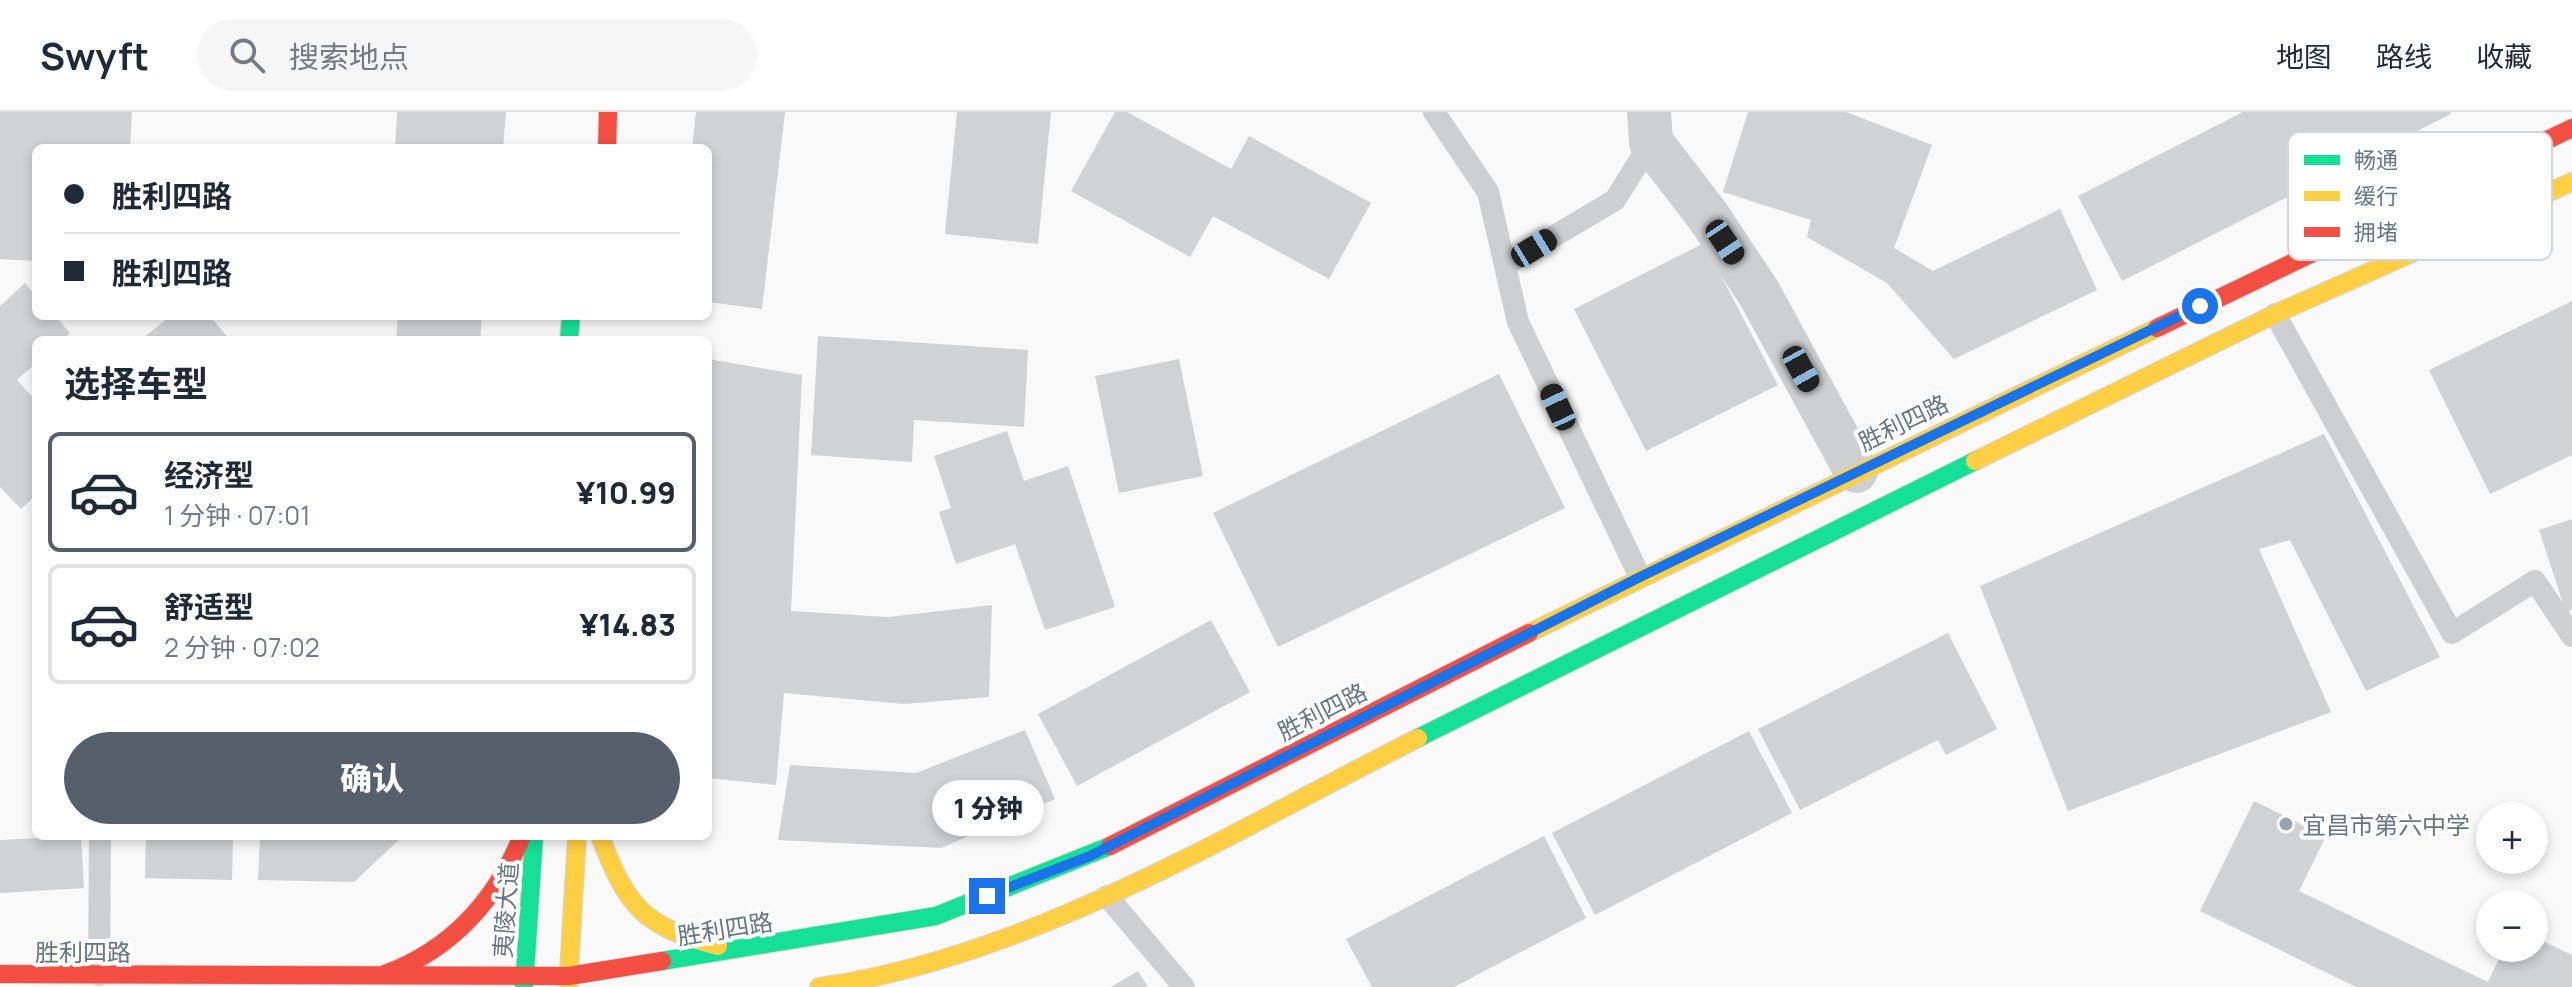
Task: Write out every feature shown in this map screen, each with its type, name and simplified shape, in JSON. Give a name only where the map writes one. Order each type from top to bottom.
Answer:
[{"type":"main road","points":[[607,144],[608,112]]},
{"type":"main road","name":"胜利四路","points":[[2552,138],[2572,128]]},
{"type":"main road","points":[[2552,191],[2572,182]]},
{"type":"main road","name":"胜利四路","points":[[0,974],[374,977],[524,983],[568,981],[936,916],[1090,856],[1640,577],[2296,260]]},
{"type":"main road","points":[[819,987],[938,962],[1069,915],[1659,615],[2275,314],[2396,260]]},
{"type":"main road","points":[[374,977],[402,969],[471,917],[496,889],[514,861],[521,840]]},
{"type":"main road","name":"夷陵大道","points":[[524,983],[534,840]]},
{"type":"main road","points":[[568,981],[577,840]]},
{"type":"main road","points":[[602,840],[617,881],[636,911],[669,934],[736,950]]},
{"type":"street","points":[[1650,127],[1759,293],[1856,471]]},
{"type":"lane","points":[[1434,112],[1488,192],[1518,322],[1640,577]]},
{"type":"lane","points":[[1507,264],[1615,200],[1650,127]]},
{"type":"lane","points":[[2275,314],[2452,633],[2535,581],[2572,636]]},
{"type":"lane","points":[[99,975],[100,840]]},
{"type":"lane","points":[[1107,896],[1184,987]]},
{"type":"building","points":[[0,112],[132,112],[130,144],[32,144],[32,261],[0,259]]},
{"type":"building","points":[[397,112],[506,112],[503,144],[395,144]]},
{"type":"building","points":[[696,112],[785,112],[762,309],[712,303],[712,144],[692,144]]},
{"type":"building","points":[[957,112],[1051,112],[1038,244],[945,234]]},
{"type":"building","points":[[1115,112],[1127,112],[1231,169],[1249,136],[1371,203],[1329,279],[1213,216],[1190,257],[1071,191]]},
{"type":"building","points":[[1748,112],[1846,112],[1932,145],[1894,248],[1933,271],[2060,209],[2097,290],[1954,359],[1887,283],[1807,237],[1811,220],[1723,192]]},
{"type":"building","points":[[2243,112],[2451,114],[2416,132],[2288,132],[2288,197],[2122,281],[2078,196]]},
{"type":"building","points":[[1704,243],[1778,385],[1646,451],[1574,309]]},
{"type":"building","points":[[25,283],[32,291],[32,320],[59,320],[70,333],[67,336],[32,336],[32,367],[17,380],[32,397],[32,499],[21,509],[0,487],[0,306]]},
{"type":"building","points":[[2572,301],[2572,455],[2490,494],[2429,370]]},
{"type":"building","points":[[165,320],[213,320],[227,336],[146,336]]},
{"type":"building","points":[[398,320],[482,320],[480,336],[396,336]]},
{"type":"building","points":[[818,336],[1028,350],[1024,427],[914,420],[912,462],[811,455]]},
{"type":"building","points":[[1179,359],[1203,476],[1119,493],[1095,376]]},
{"type":"building","points":[[712,360],[802,375],[791,611],[888,617],[992,605],[989,697],[904,704],[784,693],[776,785],[712,778]]},
{"type":"building","points":[[1499,374],[1565,508],[1278,647],[1213,513]]},
{"type":"building","points":[[1007,431],[1024,481],[1068,466],[1115,607],[1045,630],[1015,544],[956,564],[939,512],[951,508],[934,456]]},
{"type":"building","points":[[2324,434],[2440,657],[2366,691],[2290,540],[2259,549],[2331,712],[2068,811],[1980,586]]},
{"type":"building","points":[[2572,519],[2572,610],[2566,612],[2539,530]]},
{"type":"building","points":[[1211,620],[1250,692],[1077,786],[1038,714]]},
{"type":"building","points":[[1948,633],[1997,729],[1946,755],[1938,740],[1800,810],[1758,729]]},
{"type":"building","points":[[1025,730],[1055,799],[941,848],[778,840],[790,765],[916,773]]},
{"type":"building","points":[[1749,731],[1792,813],[1595,915],[1552,833]]},
{"type":"building","points":[[2254,801],[2326,836],[2299,891],[2488,982],[2497,962],[2548,962],[2548,944],[2572,955],[2572,987],[2356,987],[2200,911]]},
{"type":"building","points":[[1544,836],[1586,918],[1454,987],[1372,987],[1346,939]]},
{"type":"building","points":[[0,840],[81,840],[84,888],[0,893]]},
{"type":"building","points":[[146,840],[233,840],[232,880],[145,878]]},
{"type":"building","points":[[260,840],[399,840],[354,882],[258,880]]},
{"type":"building","points":[[1138,971],[1148,987],[1111,987]]},
{"type":"traffic: fast","points":[[569,336],[571,320]]},
{"type":"traffic: fast","points":[[1418,738],[1975,461]]},
{"type":"traffic: fast","points":[[524,987],[534,840]]},
{"type":"traffic: fast","points":[[662,961],[936,916],[1110,846]]},
{"type":"traffic: slow","points":[[2552,191],[2572,182]]},
{"type":"traffic: slow","points":[[1975,461],[2275,314],[2396,260]]},
{"type":"traffic: slow","points":[[1529,633],[2157,328]]},
{"type":"traffic: slow","points":[[819,987],[898,972],[975,949],[1052,920],[1201,851],[1418,738]]},
{"type":"traffic: slow","points":[[568,987],[577,840]]},
{"type":"traffic: slow","points":[[602,840],[619,880],[641,910],[672,931],[718,946]]},
{"type":"traffic: jam","points":[[607,144],[608,112]]},
{"type":"traffic: jam","points":[[2552,138],[2572,128]]},
{"type":"traffic: jam","points":[[2157,328],[2298,260]]},
{"type":"traffic: jam","points":[[1110,846],[1529,633]]},
{"type":"traffic: jam","points":[[385,974],[431,951],[468,920],[499,881],[520,840]]},
{"type":"traffic: jam","points":[[0,974],[569,976],[662,961]]},
{"type":"place","name":"宜昌市第六中学","points":[[2286,824]]},
{"type":"route","points":[[987,896],[1090,856],[1640,577],[2200,306]]}]
